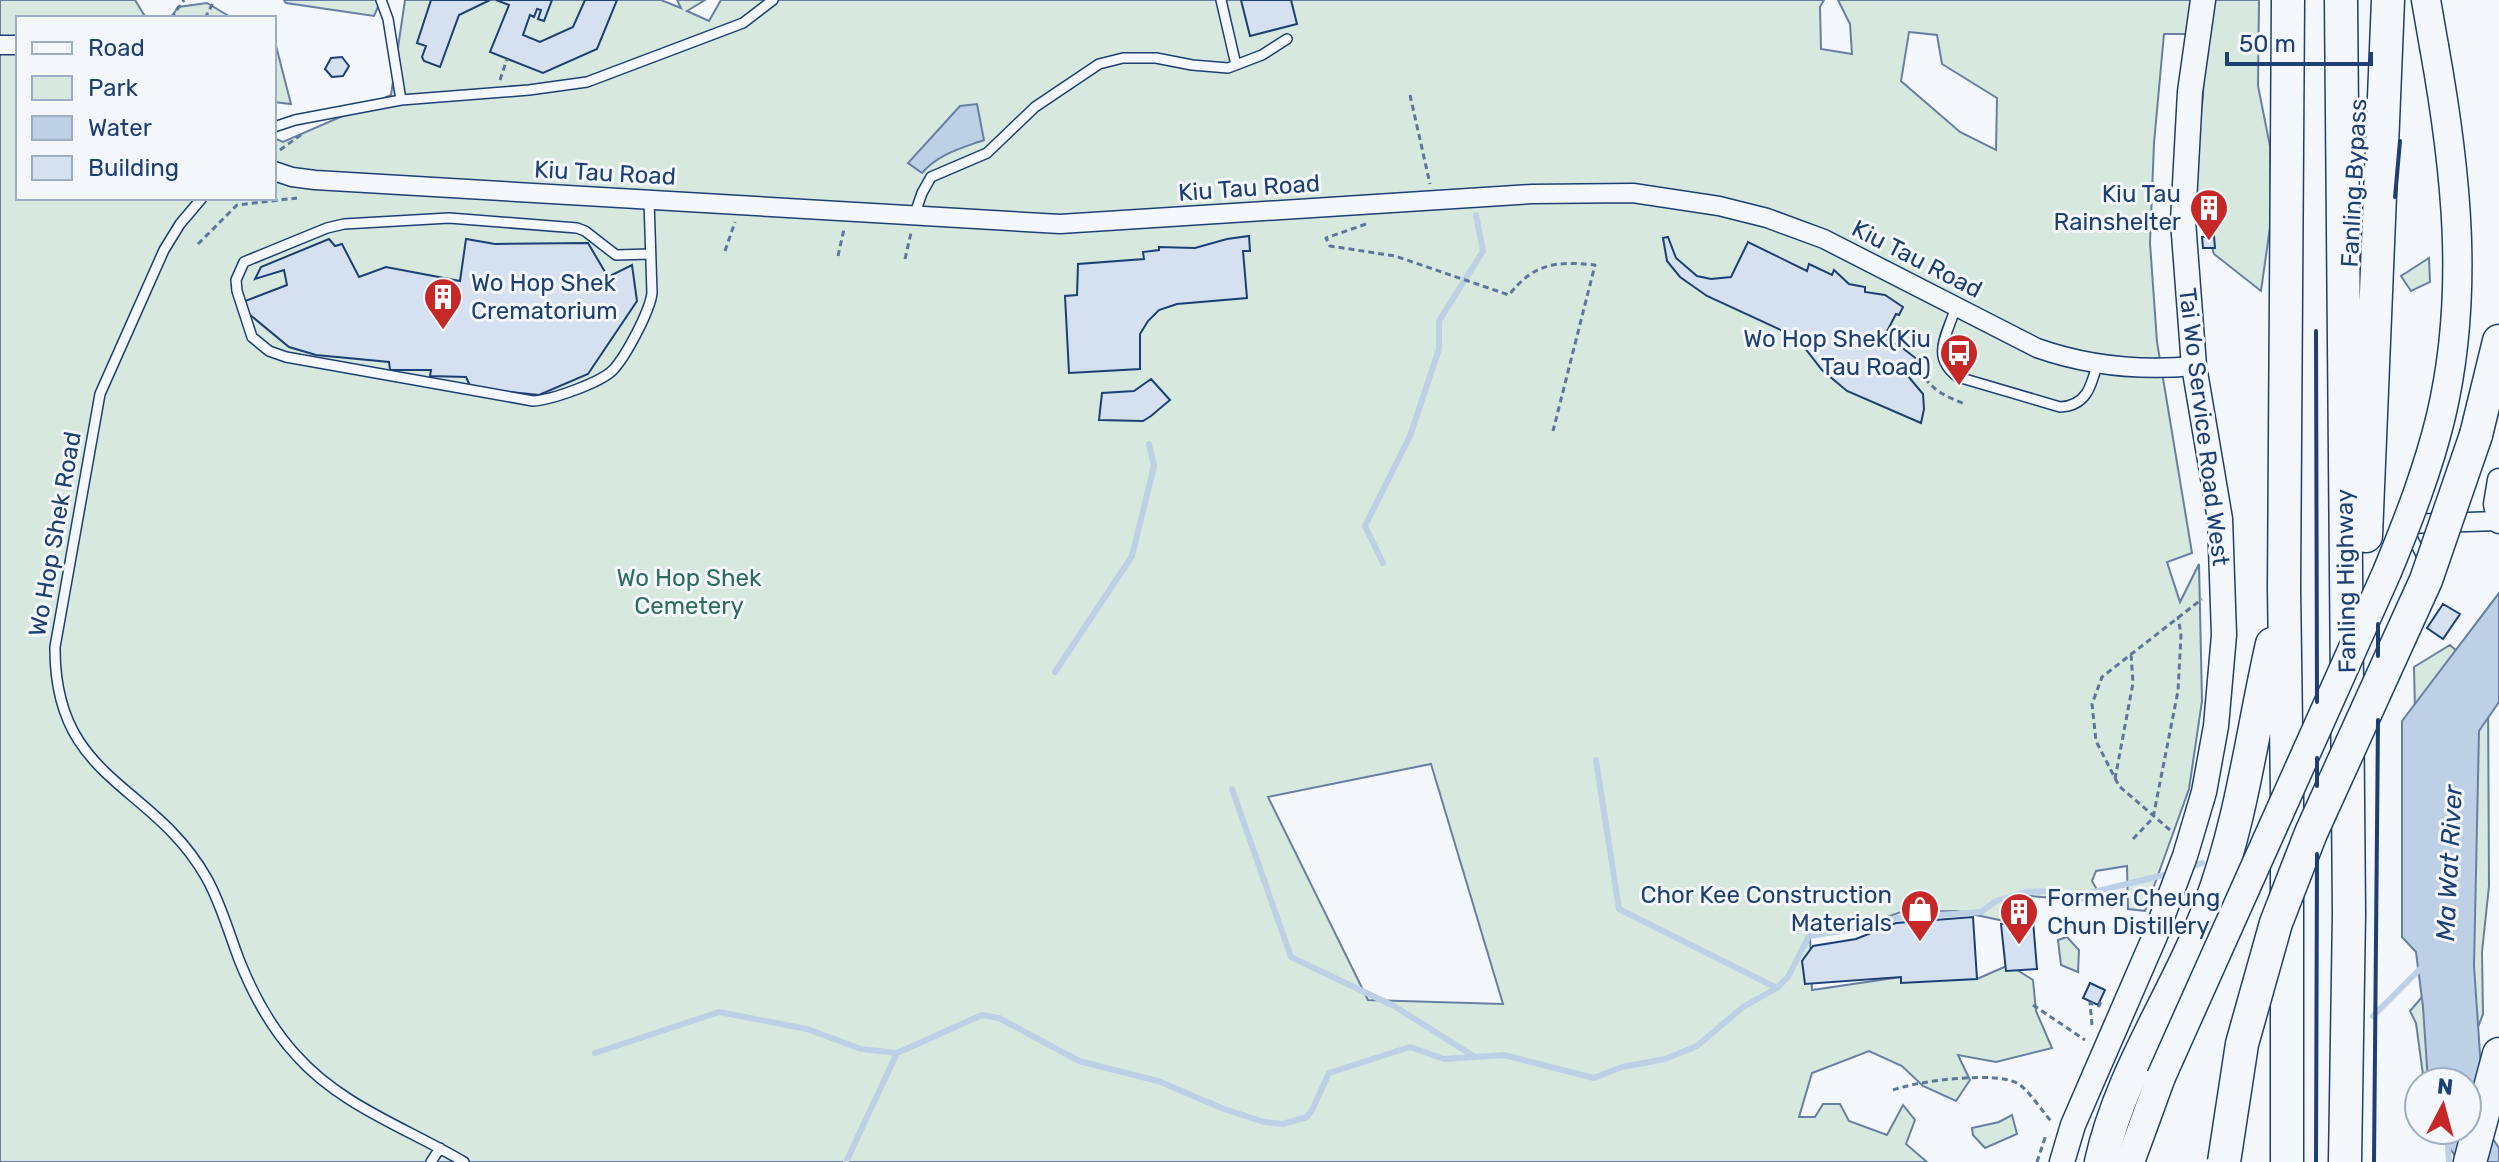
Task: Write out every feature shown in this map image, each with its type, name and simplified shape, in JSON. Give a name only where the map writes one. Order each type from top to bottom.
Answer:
[{"type":"highway","points":[[2287,1162],[2284,588],[2288,0]]},
{"type":"highway","name":"Fanling Highway","points":[[2341,0],[2349,914],[2345,1162]]},
{"type":"highway","name":"Fanling Bypass","points":[[2344,367],[2364,0]]},
{"type":"highway","points":[[2349,914],[2388,0]]},
{"type":"highway","points":[[2130,1162],[2161,1077],[2400,541],[2432,448],[2448,379],[2458,264],[2450,145],[2426,0]]},
{"type":"highway","points":[[2224,1162],[2234,1082],[2251,1004],[2268,946],[2311,833],[2426,580],[2467,466],[2499,341]]},
{"type":"highway","points":[[2101,1162],[2125,1087],[2199,934],[2228,854],[2243,797],[2284,588]]},
{"type":"highway","points":[[2470,1162],[2499,1054]]},
{"type":"main road","name":"Tai Wo Service Road West","points":[[2062,1162],[2073,1125],[2155,936],[2185,856],[2204,792],[2214,738],[2224,635],[2223,571],[2215,487],[2194,366],[2184,266],[2183,178],[2190,92],[2203,0]]},
{"type":"street","name":"Kiu Tau Road","points":[[276,172],[315,180],[649,200],[913,223],[1060,224],[1532,194],[1633,193],[1674,197],[1767,218],[1824,239],[2037,348],[2097,365],[2167,369],[2194,366]]},
{"type":"street","points":[[2406,524],[2499,522],[2495,504],[2499,480]]},
{"type":"lane","points":[[381,0],[388,19],[401,100]]},
{"type":"lane","points":[[276,126],[401,100],[587,82],[743,23],[773,0]]},
{"type":"lane","points":[[1221,0],[1236,65]]},
{"type":"lane","points":[[913,223],[922,193],[931,177],[987,153],[1035,107],[1099,64],[1123,58],[1156,58],[1228,68],[1262,55],[1287,39]]},
{"type":"lane","name":"Wo Hop Shek Road","points":[[200,200],[164,250],[100,394],[58,625],[55,662],[59,691],[69,723],[84,751],[175,836],[206,876],[248,981],[295,1054],[337,1094],[464,1162]]},
{"type":"lane","points":[[649,200],[650,254],[650,308],[614,369],[604,377],[544,401],[286,357],[269,351],[252,337],[236,280],[244,262],[344,224],[449,218],[577,228],[616,255],[650,254]]},
{"type":"lane","points":[[1956,307],[1942,359],[1946,368],[1958,377],[2060,407],[2070,407],[2083,400],[2091,388],[2097,365]]},
{"type":"lane","points":[[2406,524],[2433,580]]},
{"type":"lane","points":[[431,1162],[440,1148]]},
{"type":"path","points":[[206,16],[213,3]]},
{"type":"path","points":[[507,59],[499,83],[512,82]]},
{"type":"path","points":[[1410,95],[1431,187]]},
{"type":"path","points":[[198,244],[237,205],[309,197]]},
{"type":"path","points":[[725,251],[736,218]]},
{"type":"path","points":[[1377,221],[1326,238],[1330,246],[1395,256],[1509,295],[1522,277],[1545,264],[1595,265],[1553,431]]},
{"type":"path","points":[[905,259],[913,223]]},
{"type":"path","points":[[838,256],[844,226]]},
{"type":"path","points":[[1912,363],[1940,394],[1965,404]]},
{"type":"path","points":[[2171,831],[2119,786],[2096,741],[2092,704],[2102,677],[2209,595]]},
{"type":"path","points":[[2133,839],[2153,818],[2178,691],[2181,635],[2178,616]]},
{"type":"path","points":[[2115,779],[2133,683],[2131,653]]},
{"type":"path","points":[[2033,1005],[2085,1040],[2092,1024],[2090,1003]]},
{"type":"path","points":[[1893,1090],[1911,1084],[1949,1079],[1996,1079],[2018,1083],[2051,1121]]},
{"type":"path","points":[[2037,1162],[2041,1148]]},
{"type":"green space","name":"Wo Hop Shek Cemetery","points":[[0,0],[135,0],[145,16],[16,16],[16,200],[276,200],[276,139],[283,142],[391,95],[405,0],[661,0],[681,8],[677,0],[705,0],[687,11],[709,21],[721,0],[1824,0],[1820,7],[1821,49],[1852,54],[1850,24],[1838,0],[2259,0],[2258,86],[2270,146],[2271,220],[2261,291],[2214,254],[2192,181],[2203,97],[2204,34],[2164,34],[2154,143],[2150,243],[2157,342],[2192,553],[2167,562],[2180,602],[2199,564],[2202,701],[2189,789],[2145,911],[2128,909],[2127,866],[2096,871],[2092,881],[2104,902],[2018,895],[2009,922],[1957,911],[1901,912],[1862,926],[1810,937],[1812,990],[1921,974],[1977,979],[2009,965],[2033,980],[2036,1011],[2052,1048],[1996,1062],[1958,1055],[1970,1080],[1956,1101],[1923,1086],[1902,1066],[1869,1051],[1812,1073],[1799,1117],[1815,1117],[1823,1104],[1840,1104],[1849,1121],[1887,1135],[1903,1105],[1915,1120],[1906,1144],[1927,1162],[0,1162]],"holes":[[[1909,32],[1937,35],[1942,64],[1997,98],[1996,150],[1960,132],[1901,81]],[[1431,764],[1503,1004],[1368,1000],[1268,797]]]},
{"type":"green space","points":[[284,0],[381,0],[374,16],[286,3]]},
{"type":"green space","points":[[207,3],[229,16],[172,16],[178,7]]},
{"type":"green space","points":[[276,46],[291,104],[276,102]]},
{"type":"green space","points":[[2429,258],[2430,282],[2411,291],[2401,276]]},
{"type":"green space","points":[[2450,645],[2468,661],[2416,756],[2414,667]]},
{"type":"green space","points":[[2488,689],[2489,886],[2482,952],[2483,1014],[2464,1064],[2469,758]]},
{"type":"green space","points":[[2067,937],[2079,950],[2078,972],[2061,965],[2058,940]]},
{"type":"green space","points":[[2434,983],[2438,1066],[2422,1066],[2416,1023],[2410,1011]]},
{"type":"green space","points":[[2012,1115],[2017,1134],[1985,1148],[1973,1135],[1972,1128],[1999,1122]]},
{"type":"water","points":[[977,104],[984,140],[943,156],[922,173],[908,163],[960,106]]},
{"type":"water","points":[[2499,593],[2499,702],[2479,731],[2474,966],[2481,1066],[2427,1066],[2416,952],[2402,937],[2402,721]]},
{"type":"water","points":[[2483,1098],[2485,1127],[2499,1148],[2499,1162],[2459,1162],[2448,1146],[2483,1146]]},
{"type":"building","points":[[431,0],[490,0],[459,15],[440,67],[424,61],[422,57],[426,46],[417,43]]},
{"type":"building","points":[[496,0],[552,0],[544,21],[538,19],[541,10],[537,9],[534,17],[530,15],[523,35],[540,42],[573,27],[585,0],[617,0],[597,49],[543,73],[490,52],[509,5]]},
{"type":"building","points":[[1241,0],[1291,0],[1297,24],[1250,36]]},
{"type":"building","points":[[342,57],[349,66],[343,76],[332,77],[325,69],[331,58]]},
{"type":"building","points":[[1249,236],[1250,251],[1243,251],[1247,298],[1177,304],[1159,310],[1140,334],[1140,369],[1069,373],[1065,296],[1077,295],[1078,264],[1144,259],[1143,252],[1159,250],[1159,247],[1195,248]]},
{"type":"building","name":"Kiu Tau Rainshelter","points":[[2214,236],[2215,248],[2203,248],[2202,237]]},
{"type":"building","points":[[1668,237],[1676,258],[1697,276],[1711,279],[1731,277],[1748,242],[1807,271],[1809,264],[1832,275],[1834,270],[1849,284],[1865,287],[1865,292],[1885,295],[1903,307],[1883,339],[1900,346],[1918,360],[1902,369],[1923,394],[1921,423],[1847,391],[1822,370],[1804,347],[1779,329],[1707,296],[1680,277],[1667,261],[1663,238]]},
{"type":"building","name":"Wo Hop Shek Crematorium","points":[[329,239],[335,246],[342,244],[359,277],[386,267],[460,281],[466,239],[495,244],[588,243],[608,277],[632,265],[637,301],[588,374],[539,395],[471,388],[466,377],[430,376],[431,370],[390,370],[389,362],[316,355],[289,347],[249,314],[245,301],[287,285],[284,270],[255,279],[261,267]]},
{"type":"building","points":[[1151,379],[1170,400],[1151,416],[1143,421],[1099,420],[1102,393],[1134,391]]},
{"type":"building","points":[[2443,604],[2460,614],[2443,639],[2427,628]]},
{"type":"building","points":[[1973,917],[1977,979],[1901,983],[1901,977],[1805,984],[1802,961],[1813,946],[1856,939],[1896,923]]},
{"type":"building","name":"Former Cheung Chun Distillery","points":[[2033,921],[2037,969],[2006,971],[2001,924]]},
{"type":"building","points":[[2090,983],[2105,990],[2098,1005],[2083,998]]},
{"type":"waterway","points":[[1383,563],[1365,526],[1410,436],[1439,349],[1439,321],[1483,251],[1476,215]]},
{"type":"waterway","points":[[1055,672],[1132,556],[1154,466],[1149,444]]},
{"type":"waterway","points":[[1596,760],[1619,909],[1777,988]]},
{"type":"waterway","points":[[1232,789],[1291,957],[1394,1006],[1475,1057]]},
{"type":"waterway","points":[[2187,868],[2202,863]]},
{"type":"waterway","points":[[595,1053],[719,1012],[807,1029],[861,1049],[897,1053],[982,1015],[999,1018],[1079,1061],[1158,1081],[1224,1109],[1264,1122],[1283,1124],[1307,1117],[1329,1073],[1410,1047],[1444,1059],[1504,1055],[1594,1078],[1622,1067],[1665,1059],[1697,1046],[1743,1007],[1777,988],[1788,977],[1809,936],[1861,928],[1897,918],[1981,912],[1996,901],[2026,892],[2049,891],[2069,898],[2172,873]]},
{"type":"waterway","points":[[2373,1016],[2424,965]]},
{"type":"waterway","points":[[846,1162],[897,1053]]},
{"type":"waterway","name":"Ma Wat River","points":[[2448,1146],[2449,1162]]},
{"type":"wall","points":[[2395,197],[2400,141]]},
{"type":"wall","points":[[2316,331],[2317,702]]},
{"type":"wall","points":[[2378,624],[2378,656]]},
{"type":"wall","points":[[2374,1162],[2378,720]]},
{"type":"wall","points":[[2317,758],[2317,786]]},
{"type":"wall","points":[[2316,1162],[2317,854]]},
{"type":"place","name":"Kiu Tau Rainshelter","points":[[2209,242]]},
{"type":"place","name":"Wo Hop Shek Crematorium","points":[[443,331]]},
{"type":"place","name":"Wo Hop Shek(Kiu Tau Road)","points":[[1959,387]]},
{"type":"place","name":"Chor Kee Construction Materials","points":[[1920,943]]},
{"type":"place","name":"Former Cheung Chun Distillery","points":[[2019,946]]}]
